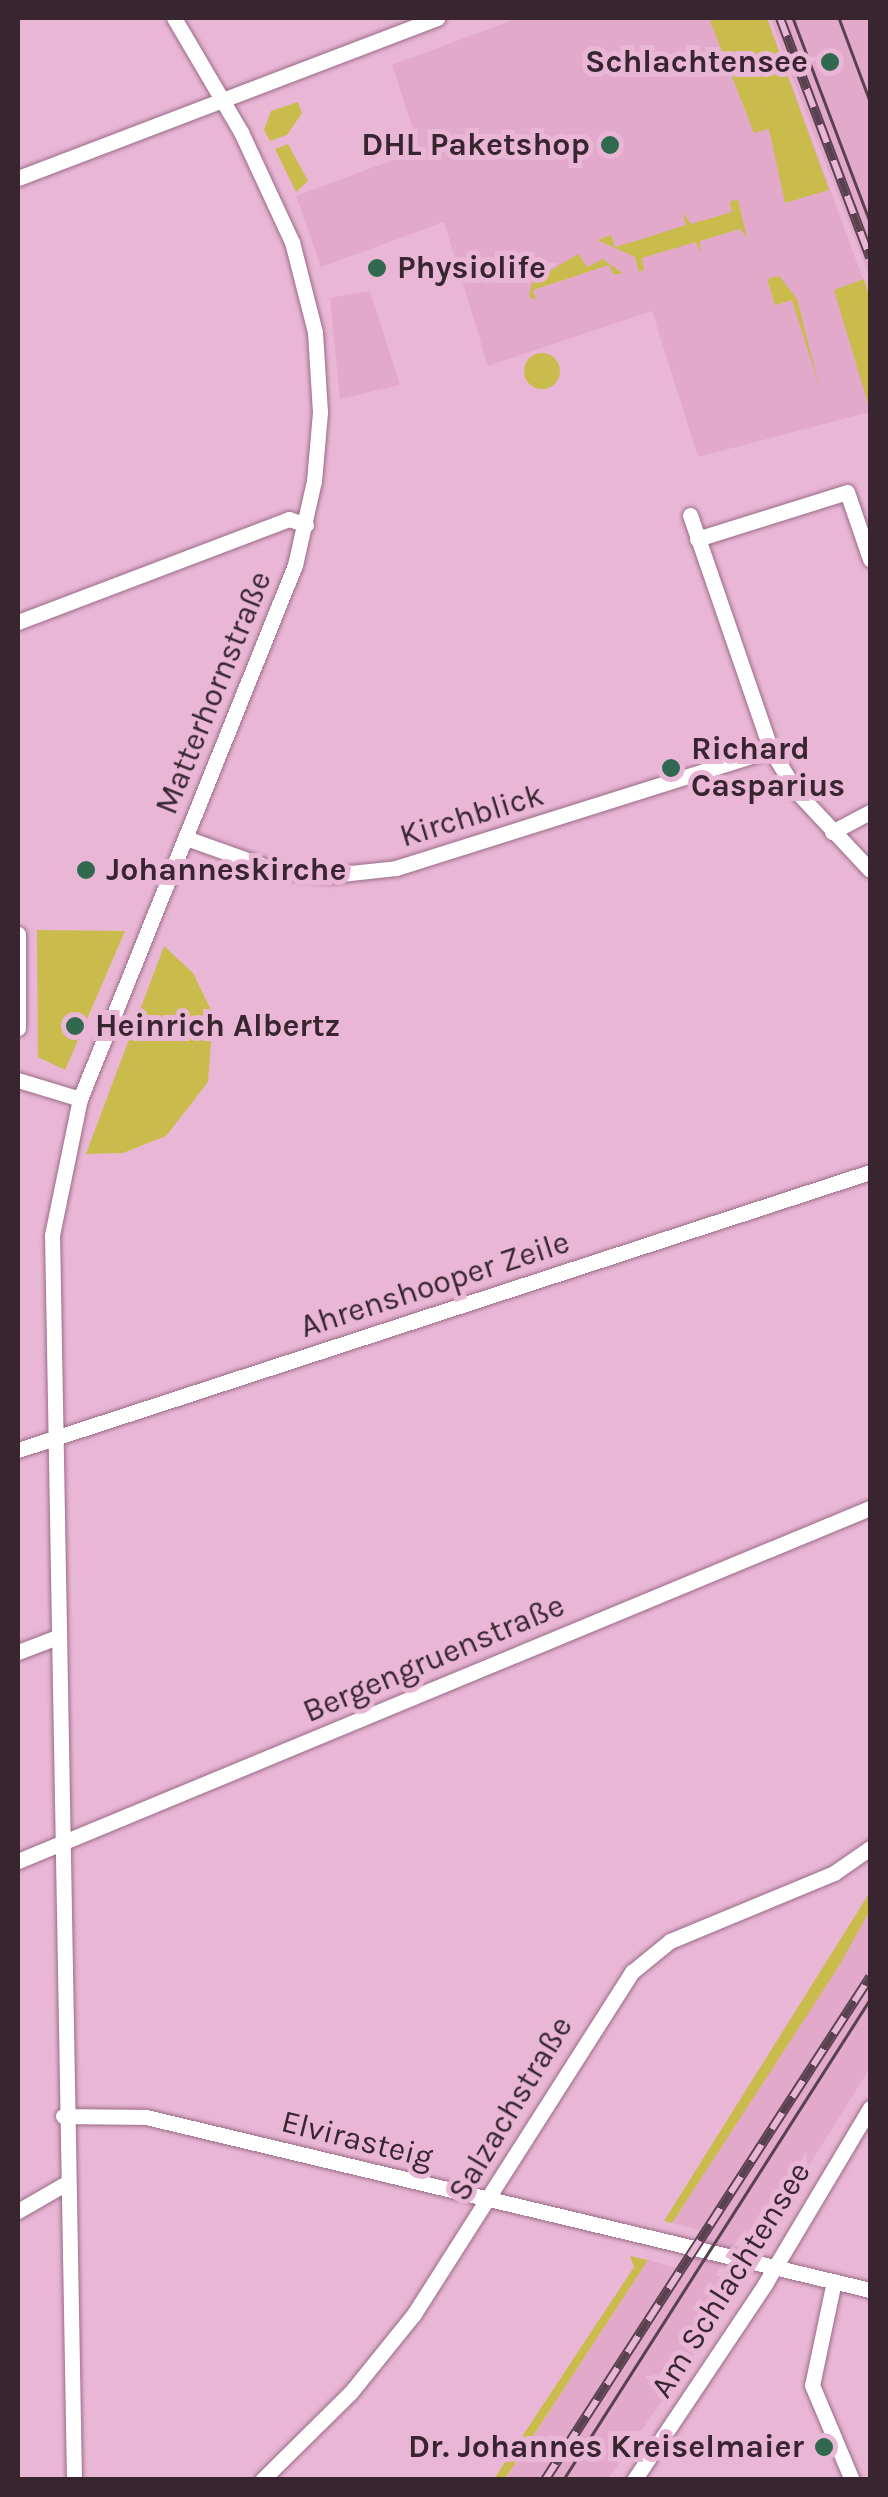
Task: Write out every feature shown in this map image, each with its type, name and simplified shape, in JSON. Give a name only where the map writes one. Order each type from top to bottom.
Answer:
[{"type":"street","name":"Matterhornstraße","points":[[74,2480],[64,2184],[52,1235],[80,1100],[306,524],[319,436],[315,332],[276,200],[174,18]]},
{"type":"street","points":[[18,178],[438,18]]},
{"type":"street","points":[[697,539],[846,492],[870,558]]},
{"type":"street","points":[[690,515],[771,750],[832,832],[870,870]]},
{"type":"street","points":[[18,622],[289,520],[306,524]]},
{"type":"street","name":"Kirchblick","points":[[186,838],[276,870],[332,875],[396,868],[771,750]]},
{"type":"street","points":[[832,832],[870,812]]},
{"type":"street","points":[[18,934],[18,1028]]},
{"type":"street","points":[[18,1080],[80,1100]]},
{"type":"street","name":"Ahrenshooper Zeile","points":[[18,1450],[870,1172]]},
{"type":"street","name":"Bergengruenstraße","points":[[18,1861],[870,1508]]},
{"type":"street","points":[[18,1652],[55,1638]]},
{"type":"street","name":"Salzachstraße","points":[[262,2480],[351,2392],[414,2314],[632,1972],[670,1940],[834,1873],[870,1848]]},
{"type":"street","name":"Am Schlachtensee","points":[[634,2480],[776,2267],[870,2108]]},
{"type":"street","name":"Elvirasteig","points":[[63,2116],[146,2117],[488,2202],[870,2290]]},
{"type":"street","points":[[18,2211],[64,2184]]},
{"type":"street","points":[[834,2282],[812,2384],[852,2480]]},
{"type":"shaded area","points":[[518,18],[767,18],[870,298],[870,412],[698,457],[652,311],[488,366],[444,222],[321,267],[296,196],[420,150],[392,65]]},
{"type":"shaded area","points":[[709,18],[767,18],[829,190],[785,203],[769,129],[754,133]]},
{"type":"shaded area","points":[[771,18],[869,18],[870,278],[781,48]]},
{"type":"shaded area","points":[[298,102],[302,113],[287,135],[270,141],[264,130],[271,111]]},
{"type":"shaded area","points":[[288,144],[308,181],[296,192],[275,149]]},
{"type":"shaded area","points":[[738,200],[747,238],[740,229],[700,241],[700,253],[696,242],[642,258],[644,270],[639,272],[635,257],[597,240],[611,235],[615,247],[686,225],[683,213],[691,224],[732,212],[730,201]]},
{"type":"shaded area","points":[[578,254],[587,267],[603,259],[622,273],[614,275],[609,265],[533,290],[536,300],[529,297],[532,282]]},
{"type":"shaded area","points":[[779,276],[797,299],[819,386],[792,300],[775,305],[767,279]]},
{"type":"shaded area","points":[[864,279],[870,298],[870,410],[834,290]]},
{"type":"shaded area","points":[[370,291],[400,385],[340,399],[330,298]]},
{"type":"shaded area","points":[[542,353],[555,358],[560,371],[555,384],[542,389],[529,384],[524,371],[529,358]]},
{"type":"shaded area","points":[[37,930],[125,931],[65,1070],[38,1057]]},
{"type":"shaded area","points":[[164,946],[193,973],[213,1014],[208,1082],[166,1136],[123,1153],[86,1154]]},
{"type":"shaded area","points":[[870,1892],[870,1910],[839,1966],[672,2223],[664,2221]]},
{"type":"shaded area","points":[[870,1910],[870,2068],[761,2242],[739,2238],[715,2275],[743,2283],[608,2479],[505,2480],[648,2260],[677,2268],[683,2259],[700,2230],[672,2223]]},
{"type":"shaded area","points":[[630,2256],[648,2260],[505,2479],[494,2479],[634,2267]]},
{"type":"tram line","points":[[793,18],[870,222]]},
{"type":"tram line","points":[[839,18],[870,101]]},
{"type":"tram line","points":[[563,2480],[870,1999]]},
{"type":"railway","points":[[780,18],[870,258]]},
{"type":"railway","points":[[545,2480],[870,1977]]},
{"type":"place","name":"Schlachtensee","points":[[830,62]]},
{"type":"place","name":"DHL Paketshop","points":[[610,145]]},
{"type":"place","name":"Physiolife","points":[[377,268]]},
{"type":"place","name":"Richard Casparius","points":[[671,768]]},
{"type":"place","name":"Johanneskirche","points":[[86,870]]},
{"type":"place","name":"Heinrich Albertz","points":[[75,1026]]},
{"type":"place","name":"Dr. Johannes Kreiselmaier","points":[[824,2447]]}]
